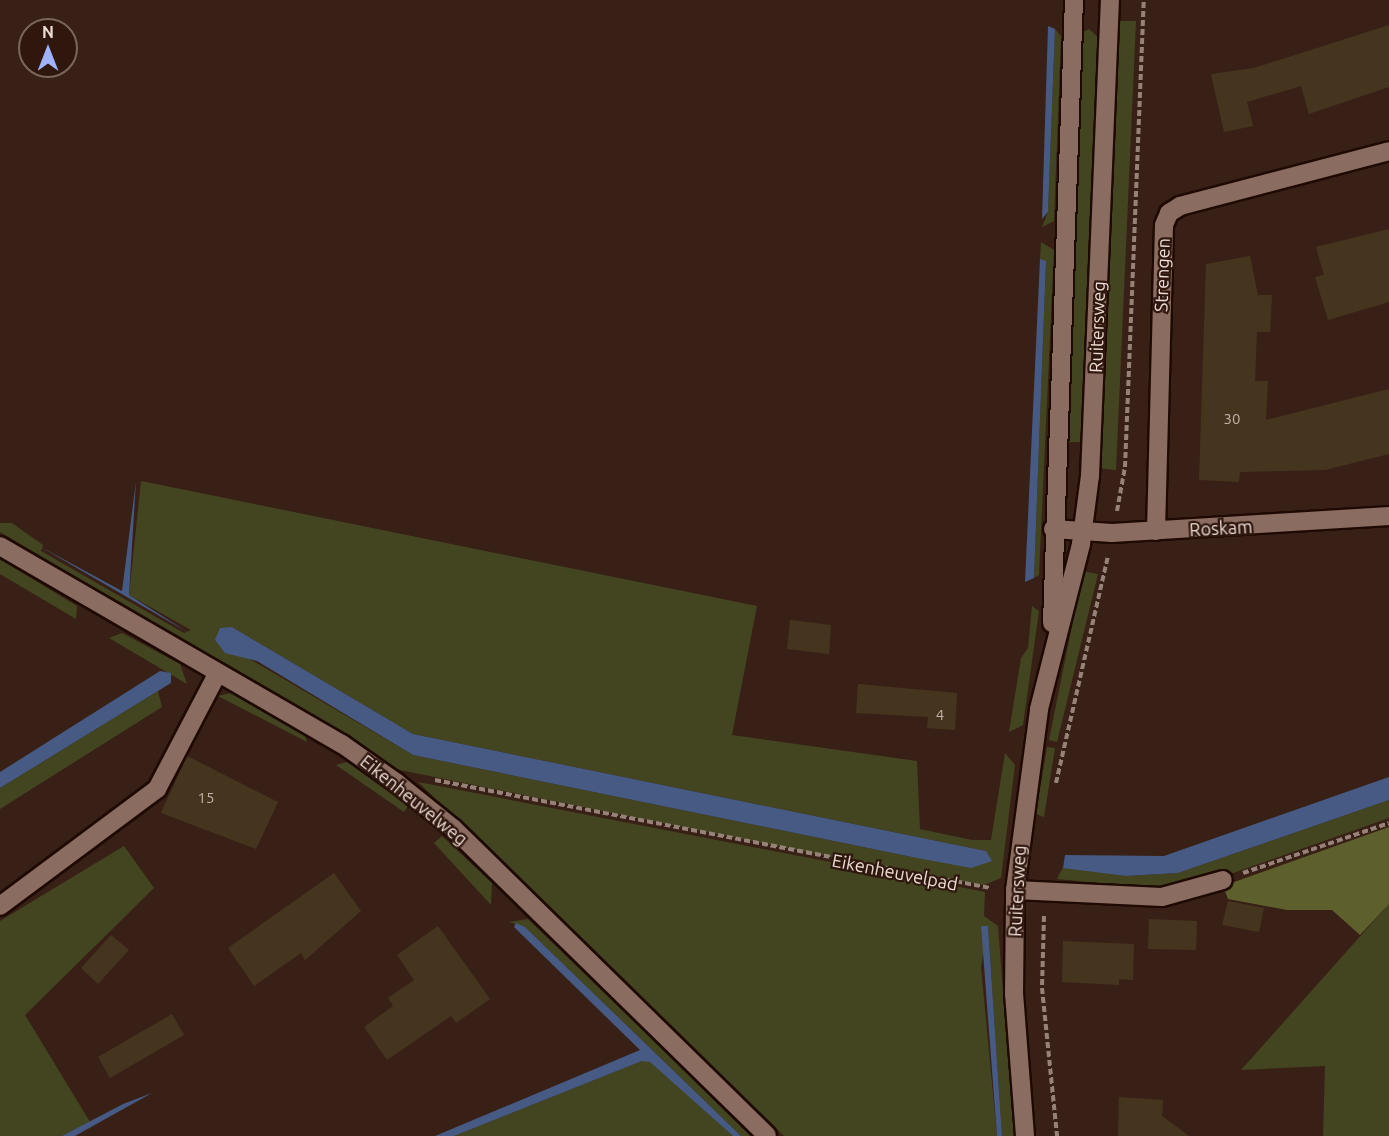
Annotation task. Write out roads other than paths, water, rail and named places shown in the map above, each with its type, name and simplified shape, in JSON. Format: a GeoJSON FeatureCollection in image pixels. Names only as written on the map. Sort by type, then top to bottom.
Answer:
{"type":"FeatureCollection","features":[{"type":"Feature","properties":{"kind":"street","name":"Ruitersweg"},"geometry":{"type":"LineString","coordinates":[[1051,649],[1053,529],[1074,0]]}},
{"type":"Feature","properties":{"kind":"street","name":"Ruitersweg"},"geometry":{"type":"LineString","coordinates":[[1025,1136],[1014,994],[1015,890],[1051,649],[1082,531],[1094,410],[1110,0]]}},
{"type":"Feature","properties":{"kind":"street","name":"Strengen"},"geometry":{"type":"LineString","coordinates":[[1156,531],[1164,225],[1169,213],[1180,206],[1320,174],[1389,151]]}},
{"type":"Feature","properties":{"kind":"street","name":"Roskam"},"geometry":{"type":"LineString","coordinates":[[1053,529],[1156,531],[1389,516]]}},
{"type":"Feature","properties":{"kind":"street","name":"Eikenheuvelweg"},"geometry":{"type":"LineString","coordinates":[[0,546],[217,674],[342,744],[398,783],[454,829],[767,1136]]}},
{"type":"Feature","properties":{"kind":"street"},"geometry":{"type":"LineString","coordinates":[[0,906],[157,789],[217,674]]}},
{"type":"Feature","properties":{"kind":"street"},"geometry":{"type":"LineString","coordinates":[[1015,890],[1162,897],[1222,880]]}},
{"type":"Feature","properties":{"kind":"water"},"geometry":{"type":"Polygon","coordinates":[[[1048,26],[1055,29],[1048,212],[1042,219],[1048,26]]]}},
{"type":"Feature","properties":{"kind":"water"},"geometry":{"type":"Polygon","coordinates":[[[1040,259],[1046,261],[1034,578],[1025,582],[1040,259]]]}},
{"type":"Feature","properties":{"kind":"water"},"geometry":{"type":"Polygon","coordinates":[[[136,481],[129,595],[189,633],[39,546],[122,591],[136,481]]]}},
{"type":"Feature","properties":{"kind":"water"},"geometry":{"type":"Polygon","coordinates":[[[232,627],[413,734],[986,851],[992,861],[971,868],[413,755],[257,661],[225,653],[215,640],[220,628],[232,627]]]}},
{"type":"Feature","properties":{"kind":"water"},"geometry":{"type":"Polygon","coordinates":[[[160,671],[171,673],[171,683],[0,788],[0,772],[160,671]]]}},
{"type":"Feature","properties":{"kind":"water"},"geometry":{"type":"Polygon","coordinates":[[[1389,777],[1389,800],[1178,873],[1126,876],[1063,868],[1065,855],[1164,856],[1389,777]]]}},
{"type":"Feature","properties":{"kind":"water"},"geometry":{"type":"Polygon","coordinates":[[[516,923],[525,927],[741,1136],[733,1136],[650,1062],[642,1061],[454,1136],[435,1136],[640,1050],[514,927],[516,923]]]}},
{"type":"Feature","properties":{"kind":"water"},"geometry":{"type":"Polygon","coordinates":[[[981,926],[988,926],[1002,1136],[997,1136],[981,926]]]}},
{"type":"Feature","properties":{"kind":"water"},"geometry":{"type":"Polygon","coordinates":[[[152,1093],[75,1136],[62,1136],[123,1104],[152,1093]]]}}]}
